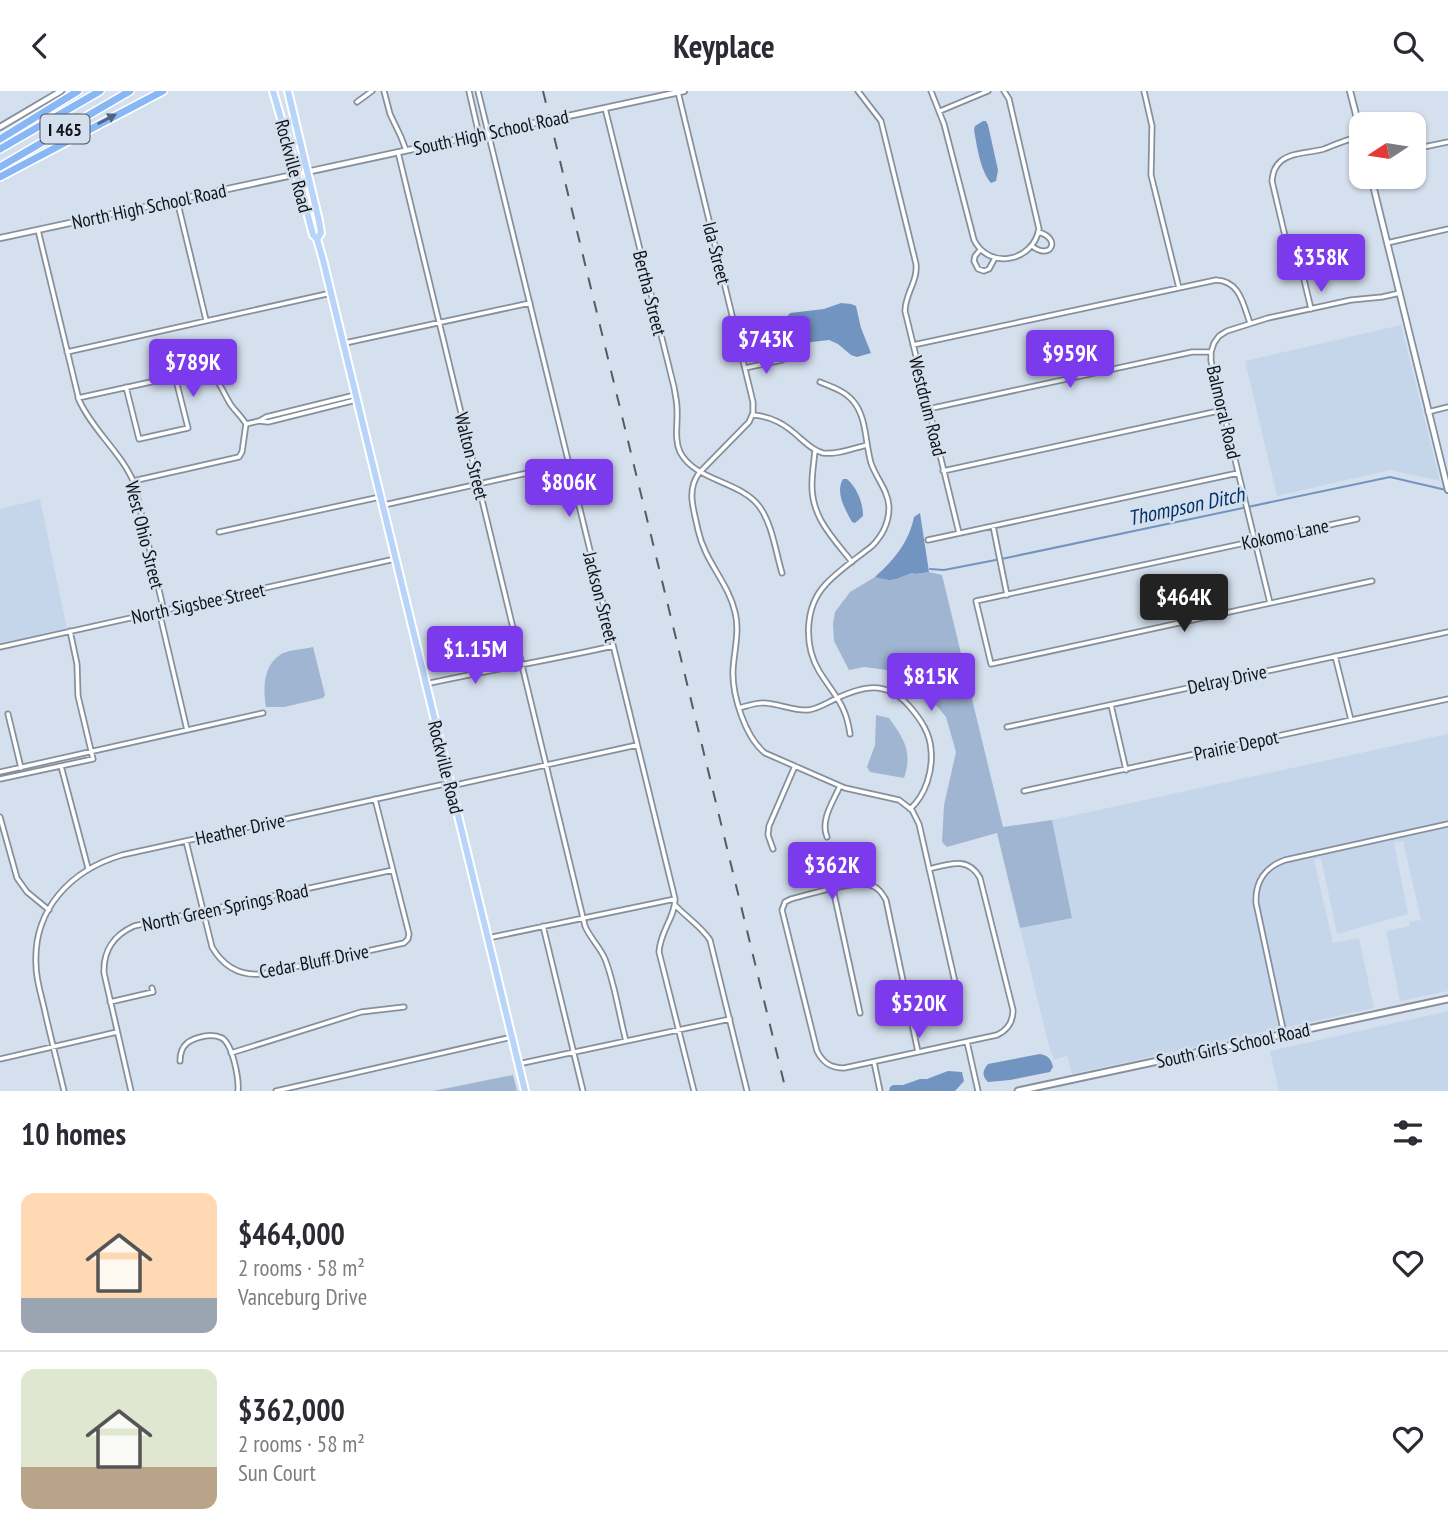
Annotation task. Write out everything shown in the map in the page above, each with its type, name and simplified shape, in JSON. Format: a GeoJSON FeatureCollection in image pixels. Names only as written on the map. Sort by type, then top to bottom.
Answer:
{"type":"FeatureCollection","features":[{"type":"Feature","properties":{"kind":"highway"},"geometry":{"type":"LineString","coordinates":[[0,139],[78,91]]}},
{"type":"Feature","properties":{"kind":"highway","name":"I 465"},"geometry":{"type":"LineString","coordinates":[[0,149],[100,91]]}},
{"type":"Feature","properties":{"kind":"highway","name":"I 465"},"geometry":{"type":"LineString","coordinates":[[0,167],[130,91]]}},
{"type":"Feature","properties":{"kind":"highway"},"geometry":{"type":"LineString","coordinates":[[0,177],[163,91]]}},
{"type":"Feature","properties":{"kind":"main road","name":"Rockville Road"},"geometry":{"type":"LineString","coordinates":[[273,91],[331,293],[525,1091]]}},
{"type":"Feature","properties":{"kind":"main road","name":"Rockville Road"},"geometry":{"type":"LineString","coordinates":[[288,91],[321,233],[317,239]]}},
{"type":"Feature","properties":{"kind":"main road","name":"South Girls School Road"},"geometry":{"type":"LineString","coordinates":[[1018,1091],[1448,999]]}},
{"type":"Feature","properties":{"kind":"street"},"geometry":{"type":"LineString","coordinates":[[0,127],[61,91]]}},
{"type":"Feature","properties":{"kind":"street"},"geometry":{"type":"LineString","coordinates":[[357,102],[372,91]]}},
{"type":"Feature","properties":{"kind":"street"},"geometry":{"type":"LineString","coordinates":[[384,91],[390,114],[406,150]]}},
{"type":"Feature","properties":{"kind":"street"},"geometry":{"type":"LineString","coordinates":[[469,91],[480,135]]}},
{"type":"Feature","properties":{"kind":"street","name":"Jackson Street"},"geometry":{"type":"LineString","coordinates":[[478,91],[675,905]]}},
{"type":"Feature","properties":{"kind":"street","name":"Westdrum Road"},"geometry":{"type":"LineString","coordinates":[[858,91],[881,121],[916,264],[916,277],[905,307],[959,533]]}},
{"type":"Feature","properties":{"kind":"street"},"geometry":{"type":"LineString","coordinates":[[931,91],[944,124],[972,236],[980,250],[995,258],[1023,253],[1031,246],[1038,232],[1012,111],[1004,91]]}},
{"type":"Feature","properties":{"kind":"street"},"geometry":{"type":"LineString","coordinates":[[940,111],[988,91]]}},
{"type":"Feature","properties":{"kind":"street"},"geometry":{"type":"LineString","coordinates":[[1144,91],[1152,126],[1151,175],[1179,288]]}},
{"type":"Feature","properties":{"kind":"street"},"geometry":{"type":"LineString","coordinates":[[1350,91],[1355,112]]}},
{"type":"Feature","properties":{"kind":"street","name":"South High School Road"},"geometry":{"type":"LineString","coordinates":[[297,174],[605,108],[653,94],[681,92]]}},
{"type":"Feature","properties":{"kind":"street","name":"Ida Street"},"geometry":{"type":"LineString","coordinates":[[681,92],[753,401],[752,415]]}},
{"type":"Feature","properties":{"kind":"street","name":"Bertha Street"},"geometry":{"type":"LineString","coordinates":[[605,108],[674,387],[678,447],[686,460],[701,471]]}},
{"type":"Feature","properties":{"kind":"street"},"geometry":{"type":"LineString","coordinates":[[1311,309],[1302,271],[1285,236],[1272,181],[1274,170],[1282,160],[1290,156],[1349,141]]}},
{"type":"Feature","properties":{"kind":"street"},"geometry":{"type":"LineString","coordinates":[[1426,147],[1448,142]]}},
{"type":"Feature","properties":{"kind":"street","name":"Walton Street"},"geometry":{"type":"LineString","coordinates":[[398,152],[583,918],[588,933],[607,963],[626,1041]]}},
{"type":"Feature","properties":{"kind":"street","name":"North High School Road"},"geometry":{"type":"LineString","coordinates":[[0,238],[297,174]]}},
{"type":"Feature","properties":{"kind":"street"},"geometry":{"type":"LineString","coordinates":[[1374,189],[1447,488]]}},
{"type":"Feature","properties":{"kind":"street"},"geometry":{"type":"LineString","coordinates":[[177,200],[206,321]]}},
{"type":"Feature","properties":{"kind":"street"},"geometry":{"type":"LineString","coordinates":[[1387,243],[1448,229]]}},
{"type":"Feature","properties":{"kind":"street","name":"West Ohio Street"},"geometry":{"type":"LineString","coordinates":[[38,230],[78,398],[87,416],[133,481],[163,607],[160,615],[187,730]]}},
{"type":"Feature","properties":{"kind":"street"},"geometry":{"type":"LineString","coordinates":[[1031,246],[1044,252],[1052,246],[1050,236],[1038,232]]}},
{"type":"Feature","properties":{"kind":"street"},"geometry":{"type":"LineString","coordinates":[[980,250],[974,261],[978,269],[989,269],[995,258]]}},
{"type":"Feature","properties":{"kind":"street"},"geometry":{"type":"LineString","coordinates":[[913,345],[1218,280],[1231,284],[1240,295],[1250,323]]}},
{"type":"Feature","properties":{"kind":"street"},"geometry":{"type":"LineString","coordinates":[[66,352],[331,293]]}},
{"type":"Feature","properties":{"kind":"street","name":"Balmoral Road"},"geometry":{"type":"LineString","coordinates":[[1270,603],[1211,361],[1214,343],[1222,334],[1250,323],[1350,300],[1399,293]]}},
{"type":"Feature","properties":{"kind":"street"},"geometry":{"type":"LineString","coordinates":[[343,344],[530,303]]}},
{"type":"Feature","properties":{"kind":"street"},"geometry":{"type":"LineString","coordinates":[[928,408],[1192,352],[1211,352]]}},
{"type":"Feature","properties":{"kind":"street"},"geometry":{"type":"LineString","coordinates":[[745,368],[782,360]]}},
{"type":"Feature","properties":{"kind":"street"},"geometry":{"type":"LineString","coordinates":[[78,398],[201,371],[212,375],[218,381],[230,404],[246,424],[239,457],[133,481]]}},
{"type":"Feature","properties":{"kind":"street"},"geometry":{"type":"LineString","coordinates":[[125,387],[139,439],[188,428],[175,376]]}},
{"type":"Feature","properties":{"kind":"street"},"geometry":{"type":"LineString","coordinates":[[820,383],[842,391],[854,402],[860,415],[872,464],[887,497],[888,518],[884,531],[877,541],[823,587],[814,602],[809,620],[808,640],[814,661],[846,714],[850,734]]}},
{"type":"Feature","properties":{"kind":"street"},"geometry":{"type":"LineString","coordinates":[[246,424],[268,422],[355,397]]}},
{"type":"Feature","properties":{"kind":"street"},"geometry":{"type":"LineString","coordinates":[[1428,412],[1448,407]]}},
{"type":"Feature","properties":{"kind":"street"},"geometry":{"type":"LineString","coordinates":[[943,471],[1223,410]]}},
{"type":"Feature","properties":{"kind":"street"},"geometry":{"type":"LineString","coordinates":[[867,445],[831,453],[815,450],[783,423],[752,415],[745,427],[701,471],[694,480],[691,491],[704,550],[735,608],[737,626],[733,673],[743,719],[761,750],[767,754],[840,786],[892,797],[911,809],[919,824],[957,991]]}},
{"type":"Feature","properties":{"kind":"street"},"geometry":{"type":"LineString","coordinates":[[815,450],[812,485],[815,507],[823,526],[852,562]]}},
{"type":"Feature","properties":{"kind":"street"},"geometry":{"type":"LineString","coordinates":[[382,505],[569,464]]}},
{"type":"Feature","properties":{"kind":"street"},"geometry":{"type":"LineString","coordinates":[[701,471],[743,492],[759,506],[767,521],[782,573]]}},
{"type":"Feature","properties":{"kind":"street"},"geometry":{"type":"LineString","coordinates":[[928,540],[1238,473]]}},
{"type":"Feature","properties":{"kind":"street"},"geometry":{"type":"LineString","coordinates":[[219,532],[380,497]]}},
{"type":"Feature","properties":{"kind":"street","name":"Kokomo Lane"},"geometry":{"type":"LineString","coordinates":[[1007,595],[1357,519]]}},
{"type":"Feature","properties":{"kind":"street"},"geometry":{"type":"LineString","coordinates":[[993,526],[1007,595],[976,601],[991,664],[1372,581]]}},
{"type":"Feature","properties":{"kind":"street","name":"North Sigsbee Street"},"geometry":{"type":"LineString","coordinates":[[0,647],[395,559]]}},
{"type":"Feature","properties":{"kind":"street"},"geometry":{"type":"LineString","coordinates":[[0,779],[93,759],[78,697],[77,664],[70,631]]}},
{"type":"Feature","properties":{"kind":"street","name":"Delray Drive"},"geometry":{"type":"LineString","coordinates":[[1007,727],[1448,632]]}},
{"type":"Feature","properties":{"kind":"street"},"geometry":{"type":"LineString","coordinates":[[425,684],[613,646]]}},
{"type":"Feature","properties":{"kind":"street"},"geometry":{"type":"LineString","coordinates":[[1335,656],[1351,720]]}},
{"type":"Feature","properties":{"kind":"street"},"geometry":{"type":"LineString","coordinates":[[739,708],[765,702],[807,710],[859,688],[882,688],[901,698],[920,719],[929,737],[932,761],[922,796],[911,809]]}},
{"type":"Feature","properties":{"kind":"street","name":"Prairie Depot"},"geometry":{"type":"LineString","coordinates":[[1024,791],[1448,699]]}},
{"type":"Feature","properties":{"kind":"street"},"geometry":{"type":"LineString","coordinates":[[1111,705],[1126,769]]}},
{"type":"Feature","properties":{"kind":"street"},"geometry":{"type":"LineString","coordinates":[[0,772],[263,713]]}},
{"type":"Feature","properties":{"kind":"street"},"geometry":{"type":"LineString","coordinates":[[8,714],[21,768]]}},
{"type":"Feature","properties":{"kind":"street","name":"Heather Drive"},"geometry":{"type":"LineString","coordinates":[[64,1091],[38,982],[36,962],[39,936],[49,910],[66,886],[88,869],[104,860],[122,855],[637,745]]}},
{"type":"Feature","properties":{"kind":"street"},"geometry":{"type":"LineString","coordinates":[[61,766],[88,869]]}},
{"type":"Feature","properties":{"kind":"street"},"geometry":{"type":"LineString","coordinates":[[773,849],[768,835],[769,826],[794,766]]}},
{"type":"Feature","properties":{"kind":"street"},"geometry":{"type":"LineString","coordinates":[[827,837],[824,823],[840,786]]}},
{"type":"Feature","properties":{"kind":"street"},"geometry":{"type":"LineString","coordinates":[[375,799],[393,870]]}},
{"type":"Feature","properties":{"kind":"street"},"geometry":{"type":"LineString","coordinates":[[0,817],[17,878],[30,895],[49,910]]}},
{"type":"Feature","properties":{"kind":"street"},"geometry":{"type":"LineString","coordinates":[[1284,1034],[1256,903],[1257,888],[1263,875],[1269,868],[1285,860],[1448,824]]}},
{"type":"Feature","properties":{"kind":"street","name":"Cedar Bluff Drive"},"geometry":{"type":"LineString","coordinates":[[186,841],[211,943],[220,958],[235,970],[248,974],[266,973],[404,943],[409,934],[393,870]]}},
{"type":"Feature","properties":{"kind":"street"},"geometry":{"type":"LineString","coordinates":[[918,1052],[886,900],[877,888],[861,884],[791,898],[782,910],[817,1051],[827,1064],[842,1068],[967,1042],[1002,1033],[1013,1017],[981,880],[970,866],[958,863],[929,869]]}},
{"type":"Feature","properties":{"kind":"street","name":"North Green Springs Road"},"geometry":{"type":"LineString","coordinates":[[131,1091],[104,967],[109,948],[117,937],[134,926],[393,870]]}},
{"type":"Feature","properties":{"kind":"street"},"geometry":{"type":"LineString","coordinates":[[833,889],[860,1013]]}},
{"type":"Feature","properties":{"kind":"street"},"geometry":{"type":"LineString","coordinates":[[488,938],[675,899]]}},
{"type":"Feature","properties":{"kind":"street"},"geometry":{"type":"LineString","coordinates":[[694,1091],[659,948],[662,933],[675,905],[703,930],[710,940],[747,1091]]}},
{"type":"Feature","properties":{"kind":"street"},"geometry":{"type":"LineString","coordinates":[[543,926],[583,1091]]}},
{"type":"Feature","properties":{"kind":"street"},"geometry":{"type":"LineString","coordinates":[[110,1002],[153,992],[152,988]]}},
{"type":"Feature","properties":{"kind":"street"},"geometry":{"type":"LineString","coordinates":[[231,1053],[361,1012],[404,1007]]}},
{"type":"Feature","properties":{"kind":"street"},"geometry":{"type":"LineString","coordinates":[[518,1064],[730,1019]]}},
{"type":"Feature","properties":{"kind":"street"},"geometry":{"type":"LineString","coordinates":[[0,1059],[117,1032]]}},
{"type":"Feature","properties":{"kind":"street"},"geometry":{"type":"LineString","coordinates":[[180,1061],[185,1044],[194,1038],[209,1035],[224,1039],[230,1047],[238,1091]]}},
{"type":"Feature","properties":{"kind":"street"},"geometry":{"type":"LineString","coordinates":[[276,1091],[512,1037]]}},
{"type":"Feature","properties":{"kind":"street"},"geometry":{"type":"LineString","coordinates":[[967,1042],[978,1091]]}},
{"type":"Feature","properties":{"kind":"street"},"geometry":{"type":"LineString","coordinates":[[874,1062],[880,1091]]}},
{"type":"Feature","properties":{"kind":"shaded area"},"geometry":{"type":"Polygon","coordinates":[[[983,121],[988,125],[998,170],[996,181],[991,183],[982,165],[974,130],[975,126],[983,121]]]}},
{"type":"Feature","properties":{"kind":"shaded area"},"geometry":{"type":"Polygon","coordinates":[[[841,303],[856,306],[871,353],[857,357],[829,340],[795,344],[789,337],[785,321],[790,313],[824,309],[841,303]]]}},
{"type":"Feature","properties":{"kind":"shaded area"},"geometry":{"type":"Polygon","coordinates":[[[1401,325],[1440,481],[1390,470],[1277,496],[1245,361],[1401,325]]]}},
{"type":"Feature","properties":{"kind":"shaded area"},"geometry":{"type":"Polygon","coordinates":[[[843,479],[851,483],[861,501],[863,516],[855,523],[842,501],[840,490],[843,479]]]}},
{"type":"Feature","properties":{"kind":"shaded area"},"geometry":{"type":"Polygon","coordinates":[[[40,499],[68,634],[0,649],[0,509],[40,499]]]}},
{"type":"Feature","properties":{"kind":"shaded area"},"geometry":{"type":"Polygon","coordinates":[[[920,513],[929,572],[912,573],[891,580],[875,577],[900,550],[914,517],[920,513]]]}},
{"type":"Feature","properties":{"kind":"shaded area"},"geometry":{"type":"Polygon","coordinates":[[[929,572],[942,575],[1003,827],[1052,820],[1072,918],[1020,928],[997,833],[947,847],[942,842],[944,805],[956,752],[946,717],[918,683],[895,671],[864,667],[849,670],[834,641],[835,612],[850,592],[875,577],[892,580],[912,573],[929,572]]]}},
{"type":"Feature","properties":{"kind":"shaded area"},"geometry":{"type":"Polygon","coordinates":[[[313,647],[325,695],[323,698],[284,707],[266,707],[266,678],[270,665],[287,652],[313,647]]]}},
{"type":"Feature","properties":{"kind":"shaded area"},"geometry":{"type":"Polygon","coordinates":[[[876,715],[889,718],[903,739],[908,761],[904,778],[870,772],[867,767],[875,745],[876,715]]]}},
{"type":"Feature","properties":{"kind":"shaded area"},"geometry":{"type":"Polygon","coordinates":[[[1448,734],[1448,991],[1400,1001],[1386,931],[1410,926],[1409,922],[1421,920],[1403,841],[1394,842],[1408,914],[1337,934],[1321,858],[1314,860],[1333,943],[1359,938],[1374,1008],[1072,1074],[1067,1056],[1054,1060],[1020,928],[1072,917],[1052,820],[1448,734]]]}},
{"type":"Feature","properties":{"kind":"shaded area"},"geometry":{"type":"Polygon","coordinates":[[[1448,1011],[1448,1091],[1279,1091],[1270,1051],[1448,1011]]]}},
{"type":"Feature","properties":{"kind":"shaded area"},"geometry":{"type":"Polygon","coordinates":[[[1040,1054],[1051,1061],[1053,1067],[1050,1072],[1010,1080],[988,1082],[985,1078],[984,1071],[988,1064],[1040,1054]]]}},
{"type":"Feature","properties":{"kind":"shaded area"},"geometry":{"type":"Polygon","coordinates":[[[948,1071],[962,1072],[964,1081],[955,1091],[889,1091],[893,1085],[927,1079],[948,1071]]]}},
{"type":"Feature","properties":{"kind":"shaded area"},"geometry":{"type":"Polygon","coordinates":[[[513,1075],[517,1091],[433,1091],[513,1075]]]}},
{"type":"Feature","properties":{"kind":"waterway","name":"Thompson Ditch"},"geometry":{"type":"LineString","coordinates":[[930,569],[944,570],[1006,558],[1390,477],[1446,490]]}},
{"type":"Feature","properties":{"kind":"railway"},"geometry":{"type":"LineString","coordinates":[[543,91],[786,1091]]}}]}
